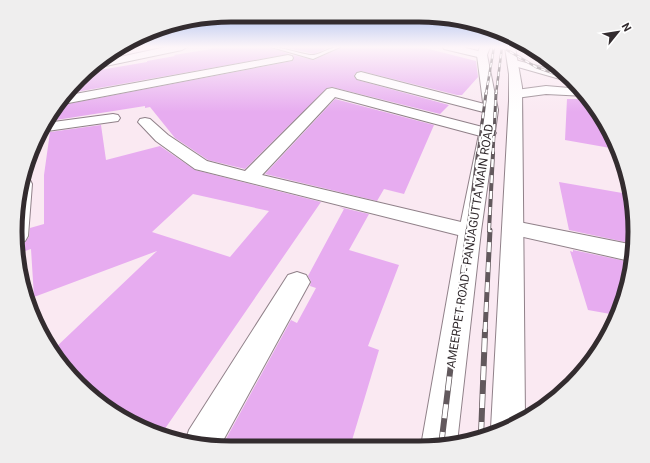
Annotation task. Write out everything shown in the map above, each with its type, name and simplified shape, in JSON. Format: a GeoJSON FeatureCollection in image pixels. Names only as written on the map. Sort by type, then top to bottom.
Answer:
{"type":"FeatureCollection","features":[{"type":"Feature","properties":{"kind":"main road"},"geometry":{"type":"LineString","coordinates":[[69,99],[232,69]]}},
{"type":"Feature","properties":{"kind":"main road","name":"AMEERPET ROAD - PANJAGUTTA MAIN ROAD"},"geometry":{"type":"LineString","coordinates":[[439,440],[470,231],[491,110],[486,69]]}},
{"type":"Feature","properties":{"kind":"main road"},"geometry":{"type":"LineString","coordinates":[[508,420],[514,228],[515,69]]}},
{"type":"Feature","properties":{"kind":"main road"},"geometry":{"type":"LineString","coordinates":[[536,69],[557,74]]}},
{"type":"Feature","properties":{"kind":"main road"},"geometry":{"type":"LineString","coordinates":[[361,76],[491,110]]}},
{"type":"Feature","properties":{"kind":"main road"},"geometry":{"type":"LineString","coordinates":[[516,94],[546,90],[575,92]]}},
{"type":"Feature","properties":{"kind":"main road"},"geometry":{"type":"LineString","coordinates":[[249,178],[332,92],[488,133]]}},
{"type":"Feature","properties":{"kind":"main road"},"geometry":{"type":"LineString","coordinates":[[50,127],[113,118]]}},
{"type":"Feature","properties":{"kind":"main road"},"geometry":{"type":"LineString","coordinates":[[145,122],[162,138],[201,165],[470,231]]}},
{"type":"Feature","properties":{"kind":"main road"},"geometry":{"type":"LineString","coordinates":[[514,228],[627,252]]}},
{"type":"Feature","properties":{"kind":"main road"},"geometry":{"type":"LineString","coordinates":[[204,439],[297,282]]}},
{"type":"Feature","properties":{"kind":"building"},"geometry":{"type":"Polygon","coordinates":[[[108,69],[207,69],[75,92],[97,70],[108,69]]]}},
{"type":"Feature","properties":{"kind":"building"},"geometry":{"type":"Polygon","coordinates":[[[252,69],[477,69],[478,77],[462,95],[457,95],[361,71],[357,72],[354,75],[357,80],[449,105],[440,114],[332,87],[327,88],[245,169],[208,160],[175,138],[150,107],[145,108],[145,106],[54,120],[65,105],[252,69]]]}},
{"type":"Feature","properties":{"kind":"building"},"geometry":{"type":"Polygon","coordinates":[[[335,99],[434,125],[404,194],[384,189],[377,201],[265,174],[335,99]]]}},
{"type":"Feature","properties":{"kind":"building"},"geometry":{"type":"Polygon","coordinates":[[[567,99],[581,99],[593,115],[611,148],[565,140],[567,99]]]}},
{"type":"Feature","properties":{"kind":"building"},"geometry":{"type":"Polygon","coordinates":[[[101,125],[106,160],[160,146],[195,170],[321,202],[164,430],[127,413],[104,398],[83,380],[56,347],[157,251],[34,297],[31,249],[25,251],[24,243],[29,237],[30,228],[44,224],[44,175],[50,132],[101,125]],[[193,194],[152,232],[230,257],[269,211],[193,194]]]}},
{"type":"Feature","properties":{"kind":"building"},"geometry":{"type":"Polygon","coordinates":[[[559,182],[624,193],[628,218],[628,243],[569,230],[559,182]]]}},
{"type":"Feature","properties":{"kind":"building"},"geometry":{"type":"Polygon","coordinates":[[[339,207],[369,214],[349,250],[399,265],[368,346],[379,350],[352,441],[225,441],[291,320],[297,323],[316,288],[310,286],[311,281],[308,276],[344,209],[339,207]]]}},
{"type":"Feature","properties":{"kind":"building"},"geometry":{"type":"Polygon","coordinates":[[[573,250],[626,261],[621,286],[611,314],[588,310],[570,251],[573,252],[573,250]]]}},
{"type":"Feature","properties":{"kind":"railway"},"geometry":{"type":"LineString","coordinates":[[486,94],[490,69]]}},
{"type":"Feature","properties":{"kind":"railway"},"geometry":{"type":"LineString","coordinates":[[496,94],[499,69]]}},
{"type":"Feature","properties":{"kind":"railway"},"geometry":{"type":"LineString","coordinates":[[540,69],[558,75]]}},
{"type":"Feature","properties":{"kind":"railway"},"geometry":{"type":"LineString","coordinates":[[478,154],[486,93]]}},
{"type":"Feature","properties":{"kind":"railway"},"geometry":{"type":"LineString","coordinates":[[493,154],[496,93]]}},
{"type":"Feature","properties":{"kind":"railway"},"geometry":{"type":"LineString","coordinates":[[468,231],[478,153]]}},
{"type":"Feature","properties":{"kind":"railway"},"geometry":{"type":"LineString","coordinates":[[489,231],[493,153]]}},
{"type":"Feature","properties":{"kind":"railway"},"geometry":{"type":"LineString","coordinates":[[455,332],[468,230]]}},
{"type":"Feature","properties":{"kind":"railway"},"geometry":{"type":"LineString","coordinates":[[485,332],[490,230]]}},
{"type":"Feature","properties":{"kind":"railway"},"geometry":{"type":"LineString","coordinates":[[442,440],[455,331]]}},
{"type":"Feature","properties":{"kind":"railway"},"geometry":{"type":"LineString","coordinates":[[481,431],[485,331]]}}]}
